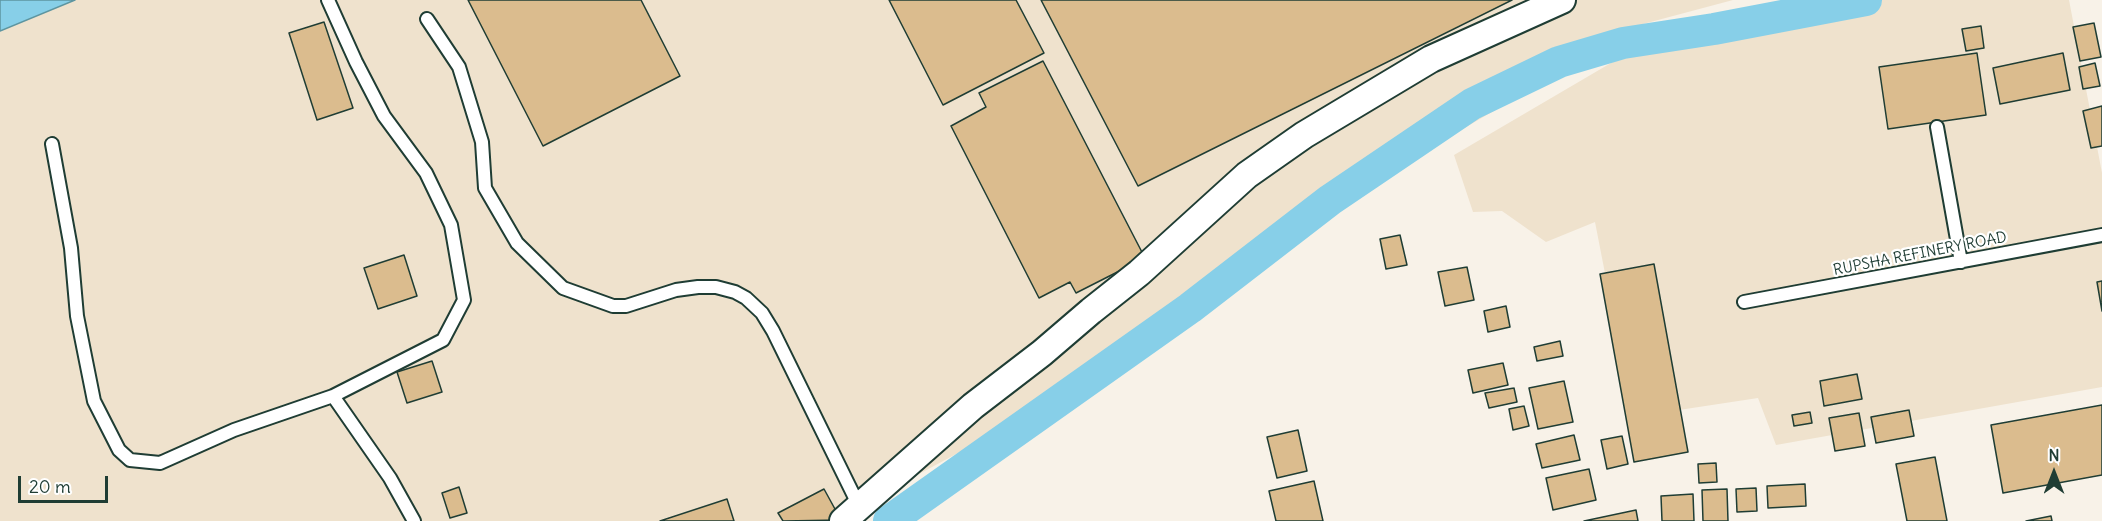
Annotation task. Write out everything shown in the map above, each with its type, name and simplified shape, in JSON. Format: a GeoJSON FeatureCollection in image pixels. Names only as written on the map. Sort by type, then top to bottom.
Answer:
{"type":"FeatureCollection","features":[{"type":"Feature","properties":{"kind":"street"},"geometry":{"type":"LineString","coordinates":[[851,514],[973,406],[1139,273],[1247,175],[1304,135],[1431,59],[1562,0]]}},
{"type":"Feature","properties":{"kind":"lane"},"geometry":{"type":"LineString","coordinates":[[52,144],[70,248],[77,316],[94,401],[118,450],[130,460],[160,463],[234,430],[333,396],[443,340],[464,300],[451,225],[426,173],[384,116],[328,0]]}},
{"type":"Feature","properties":{"kind":"lane"},"geometry":{"type":"LineString","coordinates":[[427,19],[459,67],[482,142],[486,188],[518,243],[563,288],[614,306],[626,306],[676,290],[698,287],[716,287],[735,292],[746,298],[762,313],[773,330],[851,514]]}},
{"type":"Feature","properties":{"kind":"lane"},"geometry":{"type":"LineString","coordinates":[[1937,127],[1961,262]]}},
{"type":"Feature","properties":{"kind":"lane","name":"RUPSHA REFINERY ROAD"},"geometry":{"type":"LineString","coordinates":[[1744,302],[2102,235]]}},
{"type":"Feature","properties":{"kind":"lane"},"geometry":{"type":"LineString","coordinates":[[333,396],[390,478],[414,521]]}},
{"type":"Feature","properties":{"kind":"shaded area"},"geometry":{"type":"Polygon","coordinates":[[[0,0],[1733,0],[1643,24],[1303,222],[1119,366],[832,521],[0,521],[0,0]]]}},
{"type":"Feature","properties":{"kind":"shaded area"},"geometry":{"type":"Polygon","coordinates":[[[1822,0],[2069,0],[2102,173],[2102,387],[1776,445],[1758,398],[1633,417],[1595,222],[1546,242],[1502,211],[1473,212],[1454,155],[1657,36],[1822,0]]]}},
{"type":"Feature","properties":{"kind":"water"},"geometry":{"type":"Polygon","coordinates":[[[0,0],[75,0],[0,31],[0,0]]]}},
{"type":"Feature","properties":{"kind":"building"},"geometry":{"type":"Polygon","coordinates":[[[468,0],[641,0],[680,76],[543,146],[468,0]]]}},
{"type":"Feature","properties":{"kind":"building"},"geometry":{"type":"Polygon","coordinates":[[[889,0],[1016,0],[1044,53],[943,105],[889,0]]]}},
{"type":"Feature","properties":{"kind":"building"},"geometry":{"type":"Polygon","coordinates":[[[1041,0],[1512,0],[1138,186],[1041,0]]]}},
{"type":"Feature","properties":{"kind":"building"},"geometry":{"type":"Polygon","coordinates":[[[324,22],[353,108],[317,120],[289,33],[324,22]]]}},
{"type":"Feature","properties":{"kind":"building"},"geometry":{"type":"Polygon","coordinates":[[[2094,23],[2101,57],[2080,61],[2073,27],[2094,23]]]}},
{"type":"Feature","properties":{"kind":"building"},"geometry":{"type":"Polygon","coordinates":[[[1981,26],[1984,48],[1966,51],[1962,29],[1981,26]]]}},
{"type":"Feature","properties":{"kind":"building"},"geometry":{"type":"Polygon","coordinates":[[[1977,53],[1986,115],[1888,129],[1879,67],[1977,53]]]}},
{"type":"Feature","properties":{"kind":"building"},"geometry":{"type":"Polygon","coordinates":[[[2063,53],[2070,90],[2000,104],[1993,68],[2063,53]]]}},
{"type":"Feature","properties":{"kind":"building"},"geometry":{"type":"Polygon","coordinates":[[[1043,61],[1145,258],[1076,293],[1070,282],[1039,298],[951,126],[986,107],[979,93],[1043,61]]]}},
{"type":"Feature","properties":{"kind":"building"},"geometry":{"type":"Polygon","coordinates":[[[2095,63],[2100,86],[2083,89],[2079,67],[2095,63]]]}},
{"type":"Feature","properties":{"kind":"building"},"geometry":{"type":"Polygon","coordinates":[[[2102,106],[2102,146],[2091,148],[2083,111],[2102,106]]]}},
{"type":"Feature","properties":{"kind":"building"},"geometry":{"type":"Polygon","coordinates":[[[1400,235],[1407,265],[1386,269],[1380,239],[1400,235]]]}},
{"type":"Feature","properties":{"kind":"building"},"geometry":{"type":"Polygon","coordinates":[[[404,255],[417,296],[378,309],[364,268],[404,255]]]}},
{"type":"Feature","properties":{"kind":"building"},"geometry":{"type":"Polygon","coordinates":[[[1654,264],[1688,452],[1634,462],[1600,274],[1654,264]]]}},
{"type":"Feature","properties":{"kind":"building"},"geometry":{"type":"Polygon","coordinates":[[[1467,267],[1474,300],[1445,306],[1438,272],[1467,267]]]}},
{"type":"Feature","properties":{"kind":"building"},"geometry":{"type":"Polygon","coordinates":[[[2102,281],[2102,311],[2097,282],[2102,281]]]}},
{"type":"Feature","properties":{"kind":"building"},"geometry":{"type":"Polygon","coordinates":[[[1506,306],[1510,327],[1488,332],[1484,311],[1506,306]]]}},
{"type":"Feature","properties":{"kind":"building"},"geometry":{"type":"Polygon","coordinates":[[[1560,341],[1563,356],[1537,361],[1534,347],[1560,341]]]}},
{"type":"Feature","properties":{"kind":"building"},"geometry":{"type":"Polygon","coordinates":[[[432,361],[442,392],[407,403],[397,372],[432,361]]]}},
{"type":"Feature","properties":{"kind":"building"},"geometry":{"type":"Polygon","coordinates":[[[1503,363],[1508,385],[1473,393],[1468,370],[1503,363]]]}},
{"type":"Feature","properties":{"kind":"building"},"geometry":{"type":"Polygon","coordinates":[[[1857,374],[1862,399],[1824,406],[1820,381],[1857,374]]]}},
{"type":"Feature","properties":{"kind":"building"},"geometry":{"type":"Polygon","coordinates":[[[1564,381],[1573,422],[1538,429],[1529,388],[1564,381]]]}},
{"type":"Feature","properties":{"kind":"building"},"geometry":{"type":"Polygon","coordinates":[[[1514,388],[1517,402],[1489,408],[1485,393],[1514,388]]]}},
{"type":"Feature","properties":{"kind":"building"},"geometry":{"type":"Polygon","coordinates":[[[2102,405],[2102,475],[2003,493],[1991,425],[2102,405]]]}},
{"type":"Feature","properties":{"kind":"building"},"geometry":{"type":"Polygon","coordinates":[[[1524,406],[1529,426],[1513,430],[1509,409],[1524,406]]]}},
{"type":"Feature","properties":{"kind":"building"},"geometry":{"type":"Polygon","coordinates":[[[1909,410],[1914,436],[1876,443],[1871,417],[1909,410]]]}},
{"type":"Feature","properties":{"kind":"building"},"geometry":{"type":"Polygon","coordinates":[[[1810,412],[1812,423],[1794,426],[1792,415],[1810,412]]]}},
{"type":"Feature","properties":{"kind":"building"},"geometry":{"type":"Polygon","coordinates":[[[1859,413],[1865,446],[1835,451],[1829,418],[1859,413]]]}},
{"type":"Feature","properties":{"kind":"building"},"geometry":{"type":"Polygon","coordinates":[[[1298,430],[1307,471],[1277,478],[1267,437],[1298,430]]]}},
{"type":"Feature","properties":{"kind":"building"},"geometry":{"type":"Polygon","coordinates":[[[1574,435],[1580,460],[1542,468],[1536,444],[1574,435]]]}},
{"type":"Feature","properties":{"kind":"building"},"geometry":{"type":"Polygon","coordinates":[[[1622,436],[1628,464],[1607,469],[1601,440],[1622,436]]]}},
{"type":"Feature","properties":{"kind":"building"},"geometry":{"type":"Polygon","coordinates":[[[1935,457],[1947,521],[1907,521],[1896,464],[1935,457]]]}},
{"type":"Feature","properties":{"kind":"building"},"geometry":{"type":"Polygon","coordinates":[[[1716,463],[1717,482],[1699,483],[1698,464],[1716,463]]]}},
{"type":"Feature","properties":{"kind":"building"},"geometry":{"type":"Polygon","coordinates":[[[1589,469],[1596,500],[1553,510],[1546,478],[1589,469]]]}},
{"type":"Feature","properties":{"kind":"building"},"geometry":{"type":"Polygon","coordinates":[[[1314,481],[1323,521],[1276,521],[1269,491],[1314,481]]]}},
{"type":"Feature","properties":{"kind":"building"},"geometry":{"type":"Polygon","coordinates":[[[1805,484],[1806,506],[1768,508],[1767,486],[1805,484]]]}},
{"type":"Feature","properties":{"kind":"building"},"geometry":{"type":"Polygon","coordinates":[[[459,487],[467,513],[450,518],[442,493],[459,487]]]}},
{"type":"Feature","properties":{"kind":"building"},"geometry":{"type":"Polygon","coordinates":[[[1756,488],[1757,511],[1737,512],[1736,489],[1756,488]]]}},
{"type":"Feature","properties":{"kind":"building"},"geometry":{"type":"Polygon","coordinates":[[[824,489],[841,520],[783,521],[778,513],[824,489]]]}},
{"type":"Feature","properties":{"kind":"building"},"geometry":{"type":"Polygon","coordinates":[[[1727,489],[1728,521],[1703,521],[1702,490],[1727,489]]]}},
{"type":"Feature","properties":{"kind":"building"},"geometry":{"type":"Polygon","coordinates":[[[1693,494],[1694,521],[1662,521],[1661,496],[1693,494]]]}},
{"type":"Feature","properties":{"kind":"building"},"geometry":{"type":"Polygon","coordinates":[[[727,499],[734,521],[660,521],[727,499]]]}},
{"type":"Feature","properties":{"kind":"building"},"geometry":{"type":"Polygon","coordinates":[[[1636,510],[1638,521],[1584,521],[1636,510]]]}},
{"type":"Feature","properties":{"kind":"building"},"geometry":{"type":"Polygon","coordinates":[[[2051,516],[2052,521],[2026,521],[2051,516]]]}},
{"type":"Feature","properties":{"kind":"waterway"},"geometry":{"type":"LineString","coordinates":[[889,521],[1190,308],[1330,200],[1472,104],[1559,62],[1623,43],[1714,29],[1866,0]]}}]}
